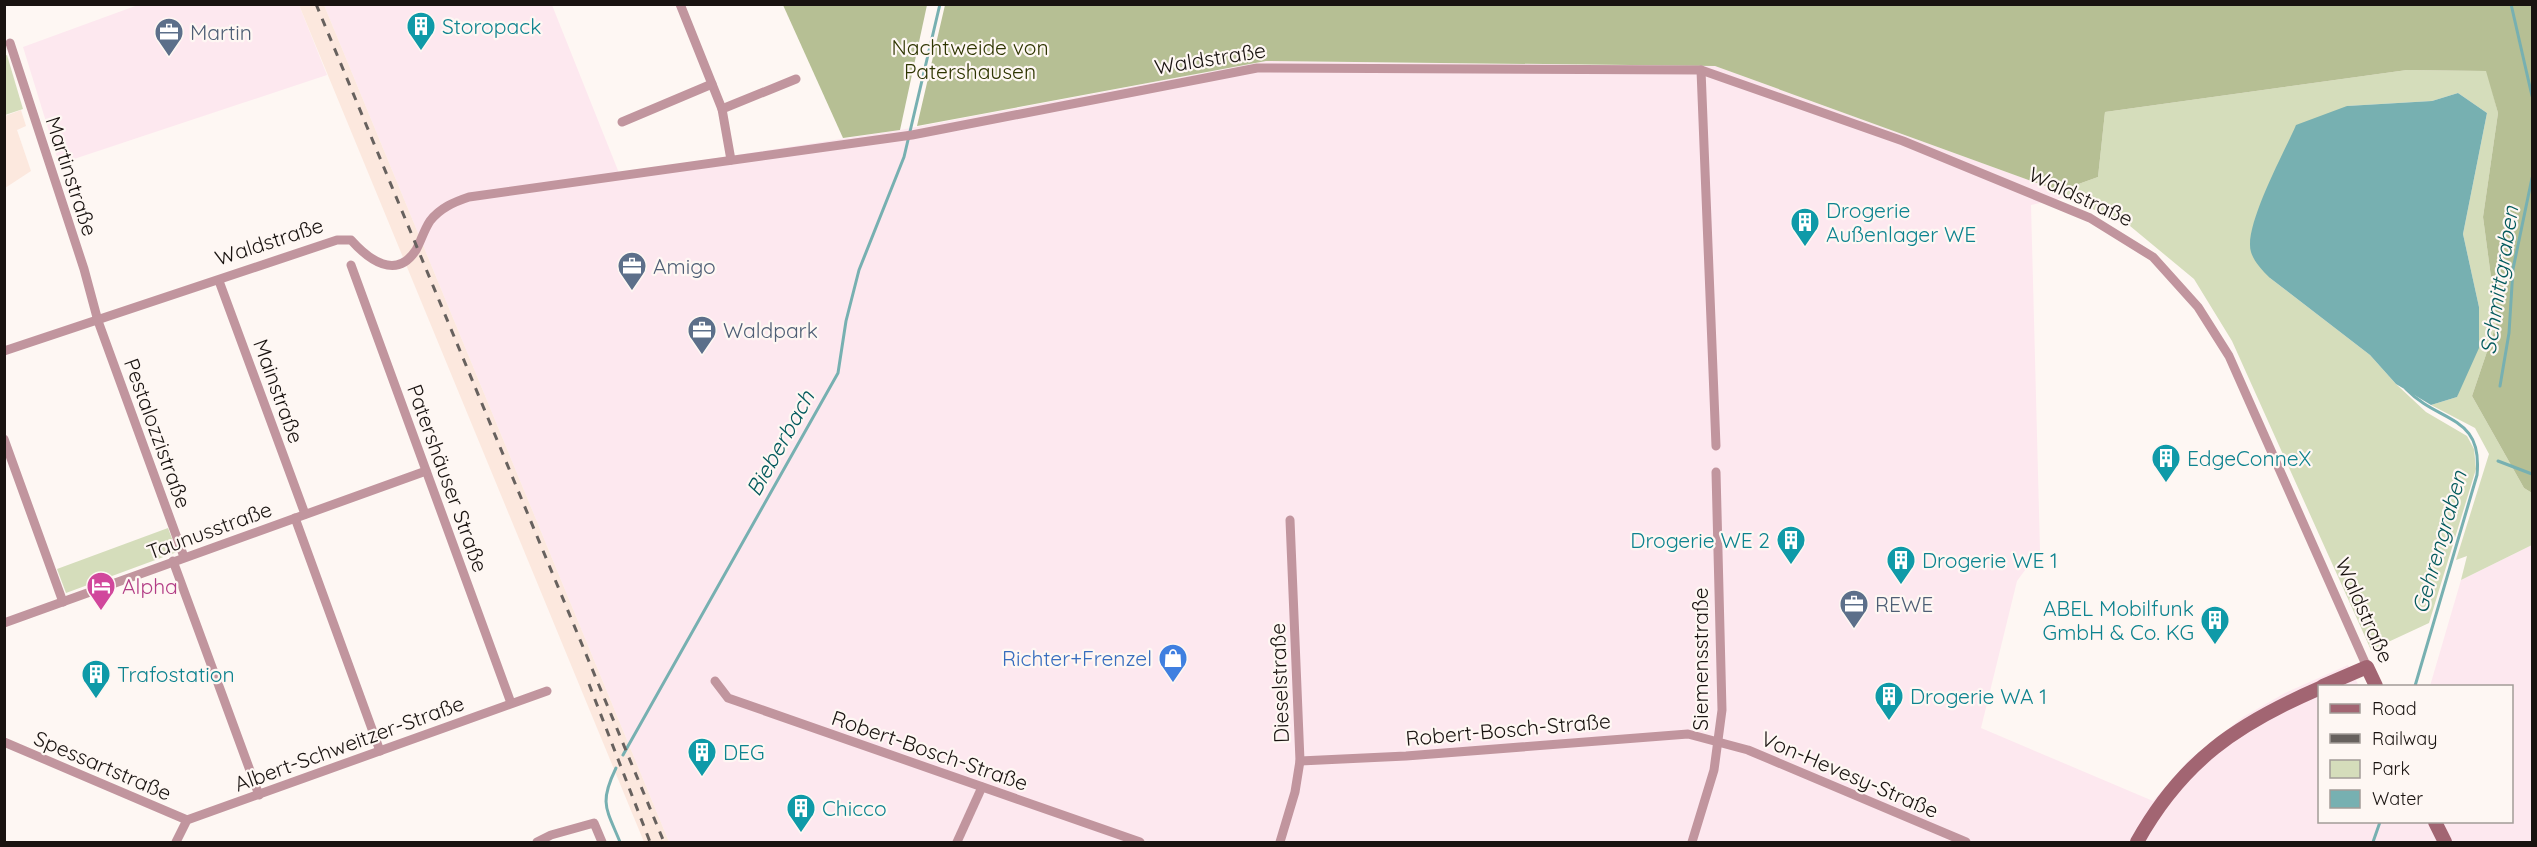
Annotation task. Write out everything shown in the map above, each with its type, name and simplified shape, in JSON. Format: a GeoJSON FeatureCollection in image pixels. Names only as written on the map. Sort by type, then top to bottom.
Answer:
{"type":"FeatureCollection","features":[{"type":"Feature","properties":{"kind":"street"},"geometry":{"type":"LineString","coordinates":[[680,4],[722,109],[731,160]]}},
{"type":"Feature","properties":{"kind":"street","name":"Martinstraße"},"geometry":{"type":"LineString","coordinates":[[10,43],[85,273],[98,321]]}},
{"type":"Feature","properties":{"kind":"street","name":"Waldstraße"},"geometry":{"type":"LineString","coordinates":[[4,351],[345,240],[351,240],[375,263],[393,265],[410,258],[429,223],[438,212],[469,197],[912,135],[1257,68],[1701,70],[1903,141],[2090,218],[2153,257],[2198,307],[2229,356],[2375,685]]}},
{"type":"Feature","properties":{"kind":"street"},"geometry":{"type":"LineString","coordinates":[[1701,70],[1716,446]]}},
{"type":"Feature","properties":{"kind":"street"},"geometry":{"type":"LineString","coordinates":[[722,109],[796,79]]}},
{"type":"Feature","properties":{"kind":"street"},"geometry":{"type":"LineString","coordinates":[[622,122],[712,84]]}},
{"type":"Feature","properties":{"kind":"street","name":"Patershäuser Straße"},"geometry":{"type":"LineString","coordinates":[[351,265],[511,703]]}},
{"type":"Feature","properties":{"kind":"street","name":"Mainstraße"},"geometry":{"type":"LineString","coordinates":[[219,281],[305,514]]}},
{"type":"Feature","properties":{"kind":"street","name":"Pestalozzistraße"},"geometry":{"type":"LineString","coordinates":[[98,321],[184,557]]}},
{"type":"Feature","properties":{"kind":"street"},"geometry":{"type":"LineString","coordinates":[[4,440],[63,602]]}},
{"type":"Feature","properties":{"kind":"street","name":"Taunusstraße"},"geometry":{"type":"LineString","coordinates":[[4,623],[426,471]]}},
{"type":"Feature","properties":{"kind":"street","name":"Siemensstraße"},"geometry":{"type":"LineString","coordinates":[[1692,843],[1714,770],[1722,710],[1716,472]]}},
{"type":"Feature","properties":{"kind":"street"},"geometry":{"type":"LineString","coordinates":[[295,518],[380,751]]}},
{"type":"Feature","properties":{"kind":"street","name":"Dieselstraße"},"geometry":{"type":"LineString","coordinates":[[1280,843],[1295,792],[1300,761],[1290,520]]}},
{"type":"Feature","properties":{"kind":"street"},"geometry":{"type":"LineString","coordinates":[[173,561],[259,795]]}},
{"type":"Feature","properties":{"kind":"street"},"geometry":{"type":"LineString","coordinates":[[2326,685],[2367,667]]}},
{"type":"Feature","properties":{"kind":"street","name":"Robert-Bosch-Straße"},"geometry":{"type":"LineString","coordinates":[[715,681],[728,698],[1140,843]]}},
{"type":"Feature","properties":{"kind":"street"},"geometry":{"type":"LineString","coordinates":[[2137,843],[2147,824],[2183,776],[2217,745],[2248,722],[2318,688]]}},
{"type":"Feature","properties":{"kind":"street","name":"Albert-Schweitzer-Straße"},"geometry":{"type":"LineString","coordinates":[[187,820],[547,691]]}},
{"type":"Feature","properties":{"kind":"street","name":"Robert-Bosch-Straße"},"geometry":{"type":"LineString","coordinates":[[1300,761],[1406,756],[1660,734],[1701,736],[1718,743]]}},
{"type":"Feature","properties":{"kind":"street","name":"Spessartstraße"},"geometry":{"type":"LineString","coordinates":[[4,742],[187,820]]}},
{"type":"Feature","properties":{"kind":"street","name":"Von-Hevesy-Straße"},"geometry":{"type":"LineString","coordinates":[[1718,743],[1748,750],[1966,843]]}},
{"type":"Feature","properties":{"kind":"street"},"geometry":{"type":"LineString","coordinates":[[957,843],[982,787]]}},
{"type":"Feature","properties":{"kind":"street"},"geometry":{"type":"LineString","coordinates":[[176,843],[187,820]]}},
{"type":"Feature","properties":{"kind":"street"},"geometry":{"type":"LineString","coordinates":[[537,843],[551,835],[594,823],[602,843]]}},
{"type":"Feature","properties":{"kind":"street"},"geometry":{"type":"LineString","coordinates":[[2435,823],[2445,843]]}},
{"type":"Feature","properties":{"kind":"shaded area"},"geometry":{"type":"Polygon","coordinates":[[[138,5],[299,5],[327,75],[59,164],[23,47],[138,5]]]}},
{"type":"Feature","properties":{"kind":"shaded area"},"geometry":{"type":"Polygon","coordinates":[[[299,5],[324,5],[669,842],[644,842],[299,5]]]}},
{"type":"Feature","properties":{"kind":"shaded area"},"geometry":{"type":"Polygon","coordinates":[[[324,5],[552,5],[619,173],[900,130],[1266,61],[1715,66],[2059,191],[2063,198],[2031,205],[2040,550],[2017,581],[1981,728],[2153,801],[2189,760],[2243,717],[2285,693],[2348,665],[2358,685],[2318,685],[2318,823],[2513,823],[2513,685],[2430,685],[2461,580],[2532,545],[2532,842],[669,842],[324,5]]]}},
{"type":"Feature","properties":{"kind":"shaded area"},"geometry":{"type":"Polygon","coordinates":[[[21,110],[26,126],[17,130],[31,171],[5,188],[5,116],[21,110]]]}},
{"type":"Feature","properties":{"kind":"green space"},"geometry":{"type":"Polygon","coordinates":[[[783,5],[927,5],[900,130],[843,138],[783,5]]]}},
{"type":"Feature","properties":{"kind":"green space","name":"Nachtweide von Patershausen"},"geometry":{"type":"Polygon","coordinates":[[[945,5],[2532,5],[2532,493],[2524,488],[2472,396],[2497,322],[2483,217],[2498,113],[2486,71],[2407,70],[2105,112],[2098,177],[2059,191],[1715,66],[1266,61],[917,126],[945,5]]]}},
{"type":"Feature","properties":{"kind":"green space"},"geometry":{"type":"Polygon","coordinates":[[[7,55],[23,109],[5,115],[4,56],[7,55]]]}},
{"type":"Feature","properties":{"kind":"green space"},"geometry":{"type":"Polygon","coordinates":[[[2407,70],[2487,71],[2498,113],[2483,217],[2497,322],[2472,396],[2524,488],[2532,493],[2532,545],[2461,580],[2467,556],[2456,560],[2489,454],[2475,428],[2431,405],[2457,397],[2479,307],[2463,234],[2487,113],[2458,93],[2432,101],[2347,106],[2270,278],[2370,355],[2426,412],[2467,436],[2474,449],[2476,469],[2429,623],[2371,650],[2232,341],[2194,279],[2124,221],[2063,198],[2059,191],[2098,177],[2105,112],[2407,70]]]}},
{"type":"Feature","properties":{"kind":"green space"},"geometry":{"type":"Polygon","coordinates":[[[168,528],[177,552],[66,593],[57,569],[168,528]]]}},
{"type":"Feature","properties":{"kind":"water"},"geometry":{"type":"Polygon","coordinates":[[[2458,93],[2487,113],[2463,234],[2479,307],[2479,348],[2457,397],[2431,405],[2396,384],[2370,355],[2270,278],[2254,259],[2250,240],[2259,208],[2296,125],[2347,106],[2432,101],[2458,93]]]}},
{"type":"Feature","properties":{"kind":"waterway","name":"Bieberbach"},"geometry":{"type":"LineString","coordinates":[[623,755],[838,373],[846,321],[859,270],[904,157],[940,4]]}},
{"type":"Feature","properties":{"kind":"waterway","name":"Schmittgraben"},"geometry":{"type":"LineString","coordinates":[[2511,4],[2532,96]]}},
{"type":"Feature","properties":{"kind":"waterway","name":"Schmittgraben"},"geometry":{"type":"LineString","coordinates":[[2500,386],[2509,333],[2513,269],[2532,178]]}},
{"type":"Feature","properties":{"kind":"waterway","name":"Gehrengraben"},"geometry":{"type":"LineString","coordinates":[[2406,389],[2432,409],[2466,430],[2473,441],[2477,455],[2477,475],[2415,685]]}},
{"type":"Feature","properties":{"kind":"waterway"},"geometry":{"type":"LineString","coordinates":[[2498,461],[2532,474]]}},
{"type":"Feature","properties":{"kind":"waterway","name":"Bieberbach"},"geometry":{"type":"LineString","coordinates":[[616,768],[607,790],[606,805],[620,842]]}},
{"type":"Feature","properties":{"kind":"waterway","name":"Gehrengraben"},"geometry":{"type":"LineString","coordinates":[[2373,842],[2380,823]]}},
{"type":"Feature","properties":{"kind":"railway"},"geometry":{"type":"LineString","coordinates":[[316,4],[664,842]]}},
{"type":"Feature","properties":{"kind":"railway"},"geometry":{"type":"LineString","coordinates":[[589,684],[650,842]]}},
{"type":"Feature","properties":{"kind":"place","name":"Storopack"},"geometry":{"type":"Point","coordinates":[421,52]}},
{"type":"Feature","properties":{"kind":"place","name":"Martin"},"geometry":{"type":"Point","coordinates":[169,58]}},
{"type":"Feature","properties":{"kind":"place","name":"Drogerie Außenlager WE"},"geometry":{"type":"Point","coordinates":[1805,248]}},
{"type":"Feature","properties":{"kind":"place","name":"Amigo"},"geometry":{"type":"Point","coordinates":[632,292]}},
{"type":"Feature","properties":{"kind":"place","name":"Waldpark"},"geometry":{"type":"Point","coordinates":[702,356]}},
{"type":"Feature","properties":{"kind":"place","name":"EdgeConneX"},"geometry":{"type":"Point","coordinates":[2166,484]}},
{"type":"Feature","properties":{"kind":"place","name":"Drogerie WE 2"},"geometry":{"type":"Point","coordinates":[1791,566]}},
{"type":"Feature","properties":{"kind":"place","name":"Drogerie WE 1"},"geometry":{"type":"Point","coordinates":[1901,586]}},
{"type":"Feature","properties":{"kind":"place","name":"Alpha"},"geometry":{"type":"Point","coordinates":[101,612]}},
{"type":"Feature","properties":{"kind":"place","name":"REWE"},"geometry":{"type":"Point","coordinates":[1854,630]}},
{"type":"Feature","properties":{"kind":"place","name":"ABEL Mobilfunk GmbH & Co. KG"},"geometry":{"type":"Point","coordinates":[2215,646]}},
{"type":"Feature","properties":{"kind":"place","name":"Richter+Frenzel"},"geometry":{"type":"Point","coordinates":[1173,684]}},
{"type":"Feature","properties":{"kind":"place","name":"Trafostation"},"geometry":{"type":"Point","coordinates":[96,700]}},
{"type":"Feature","properties":{"kind":"place","name":"Drogerie WA 1"},"geometry":{"type":"Point","coordinates":[1889,722]}},
{"type":"Feature","properties":{"kind":"place","name":"DEG"},"geometry":{"type":"Point","coordinates":[702,778]}},
{"type":"Feature","properties":{"kind":"place","name":"Chicco"},"geometry":{"type":"Point","coordinates":[801,834]}}]}
